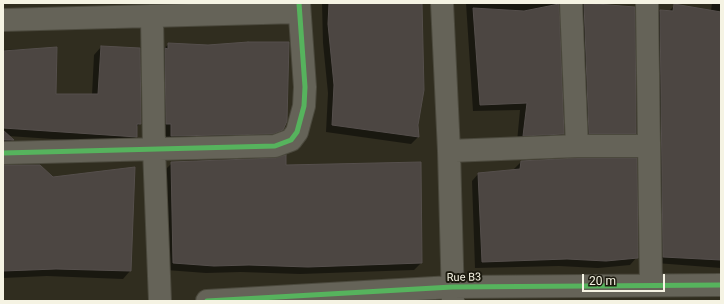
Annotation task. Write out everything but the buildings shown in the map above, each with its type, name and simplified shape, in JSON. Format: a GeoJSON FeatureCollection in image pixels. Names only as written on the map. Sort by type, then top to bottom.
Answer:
{"type":"FeatureCollection","features":[{"type":"Feature","properties":{"kind":"street"},"geometry":{"type":"LineString","coordinates":[[442,3],[449,152],[452,294]]}},
{"type":"Feature","properties":{"kind":"street"},"geometry":{"type":"LineString","coordinates":[[572,3],[577,146]]}},
{"type":"Feature","properties":{"kind":"street"},"geometry":{"type":"LineString","coordinates":[[647,3],[649,146],[660,290]]}},
{"type":"Feature","properties":{"kind":"street"},"geometry":{"type":"LineString","coordinates":[[3,20],[152,16],[299,8],[305,87],[304,106],[297,132],[291,140],[275,146],[3,153]]}},
{"type":"Feature","properties":{"kind":"street"},"geometry":{"type":"LineString","coordinates":[[152,16],[154,149],[160,301]]}},
{"type":"Feature","properties":{"kind":"street"},"geometry":{"type":"LineString","coordinates":[[449,152],[577,146],[649,146]]}},
{"type":"Feature","properties":{"kind":"street","name":"Rue B3"},"geometry":{"type":"LineString","coordinates":[[207,301],[660,290],[721,285]]}},
{"type":"Feature","properties":{"kind":"cycle path"},"geometry":{"type":"LineString","coordinates":[[3,153],[275,146],[291,140],[297,132],[304,106],[305,87],[299,3]]}},
{"type":"Feature","properties":{"kind":"cycle path"},"geometry":{"type":"LineString","coordinates":[[207,301],[452,287],[721,285]]}}]}
